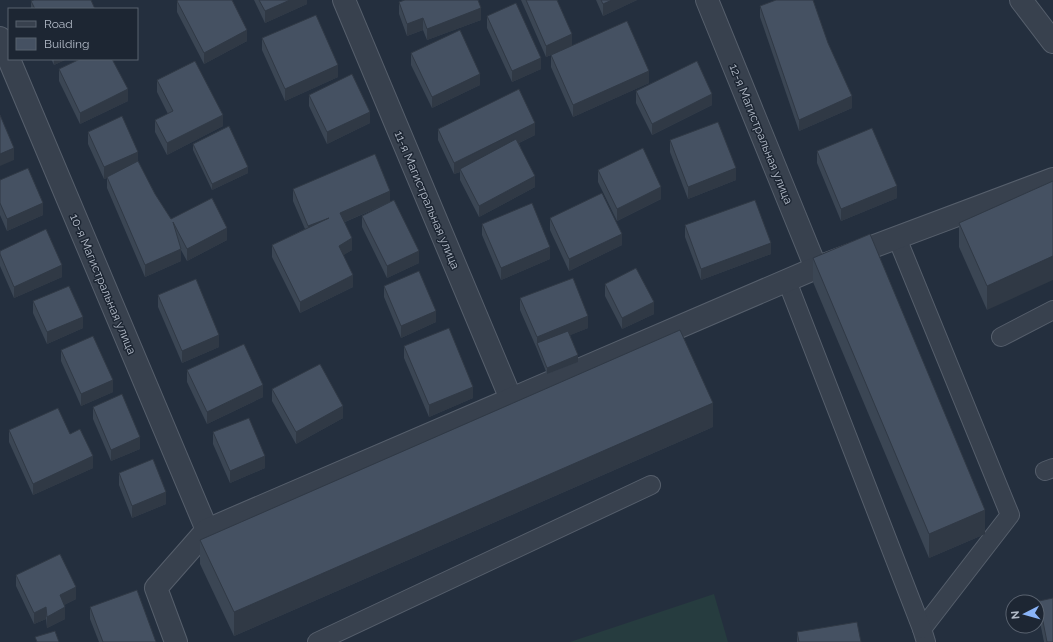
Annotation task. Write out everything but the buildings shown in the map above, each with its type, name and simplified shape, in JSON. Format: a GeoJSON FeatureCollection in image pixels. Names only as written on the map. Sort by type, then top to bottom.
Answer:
{"type":"FeatureCollection","features":[{"type":"Feature","properties":{"kind":"street","name":"11-я Магистральная улица"},"geometry":{"type":"LineString","coordinates":[[344,0],[511,399]]}},
{"type":"Feature","properties":{"kind":"street","name":"12-я Магистральная улица"},"geometry":{"type":"LineString","coordinates":[[707,0],[816,268]]}},
{"type":"Feature","properties":{"kind":"street"},"geometry":{"type":"LineString","coordinates":[[1021,0],[1053,42]]}},
{"type":"Feature","properties":{"kind":"street","name":"10-я Магистральная улица"},"geometry":{"type":"LineString","coordinates":[[0,38],[8,57]]}},
{"type":"Feature","properties":{"kind":"street","name":"10-я Магистральная улица"},"geometry":{"type":"LineString","coordinates":[[9,60],[207,530]]}},
{"type":"Feature","properties":{"kind":"street"},"geometry":{"type":"LineString","coordinates":[[176,642],[156,588],[207,530],[816,268],[1053,179]]}},
{"type":"Feature","properties":{"kind":"lane"},"geometry":{"type":"LineString","coordinates":[[897,238],[1010,515],[924,636]]}},
{"type":"Feature","properties":{"kind":"lane"},"geometry":{"type":"LineString","coordinates":[[787,281],[924,636]]}},
{"type":"Feature","properties":{"kind":"lane"},"geometry":{"type":"LineString","coordinates":[[1001,338],[1053,310]]}},
{"type":"Feature","properties":{"kind":"lane"},"geometry":{"type":"LineString","coordinates":[[317,642],[651,485]]}},
{"type":"Feature","properties":{"kind":"green space"},"geometry":{"type":"Polygon","coordinates":[[[714,594],[728,642],[570,642],[714,594]]]}}]}
